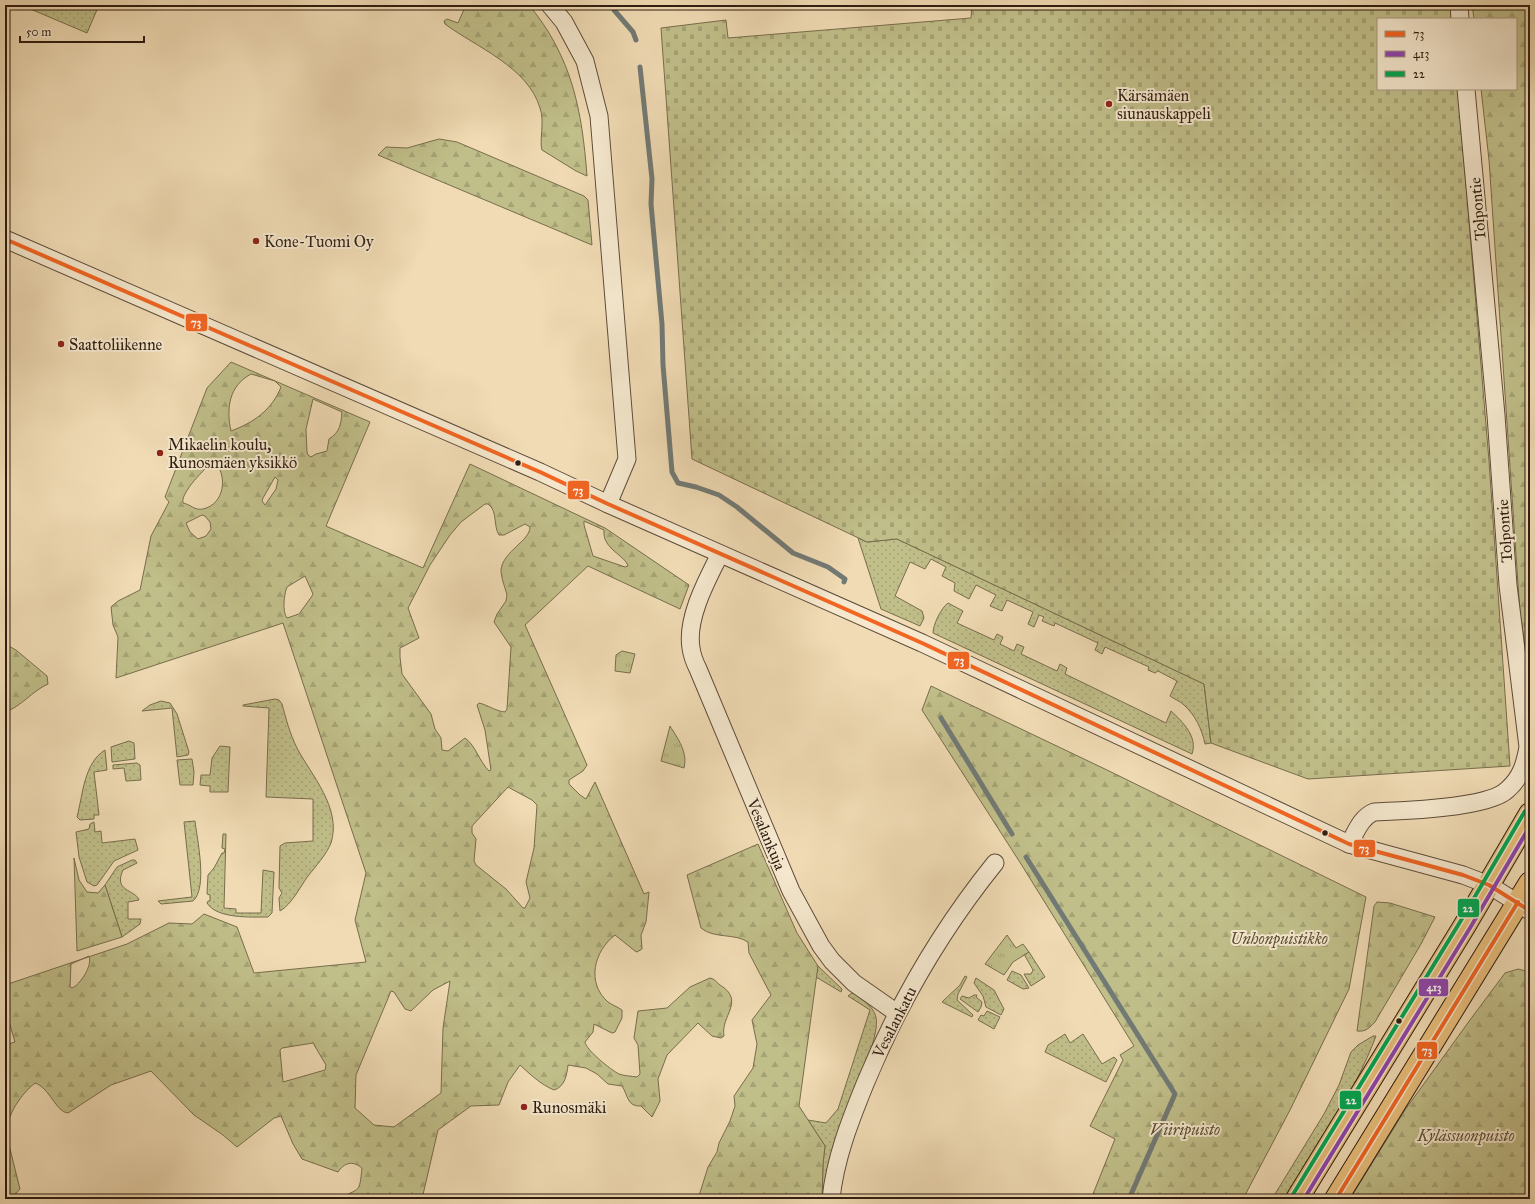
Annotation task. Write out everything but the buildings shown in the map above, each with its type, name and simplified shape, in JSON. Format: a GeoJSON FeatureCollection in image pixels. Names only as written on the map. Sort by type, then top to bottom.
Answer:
{"type":"FeatureCollection","features":[{"type":"Feature","properties":{"kind":"highway"},"geometry":{"type":"LineString","coordinates":[[1297,1199],[1489,885],[1530,814]]}},
{"type":"Feature","properties":{"kind":"highway"},"geometry":{"type":"LineString","coordinates":[[1336,1199],[1524,906],[1530,883]]}},
{"type":"Feature","properties":{"kind":"street"},"geometry":{"type":"LineString","coordinates":[[550,5],[564,22],[586,61],[599,116],[627,459],[608,504]]}},
{"type":"Feature","properties":{"kind":"street"},"geometry":{"type":"LineString","coordinates":[[1459,5],[1460,18]]}},
{"type":"Feature","properties":{"kind":"street","name":"Tolpontie"},"geometry":{"type":"LineString","coordinates":[[1349,844],[1360,823],[1368,814],[1374,812],[1417,810],[1490,799],[1506,791],[1523,771],[1526,761],[1528,747],[1508,585],[1496,415],[1466,90]]}},
{"type":"Feature","properties":{"kind":"street"},"geometry":{"type":"LineString","coordinates":[[5,239],[540,472],[608,504],[922,643],[1349,844],[1369,851],[1454,872],[1489,885],[1524,906]]}},
{"type":"Feature","properties":{"kind":"street","name":"Vesalankuja"},"geometry":{"type":"LineString","coordinates":[[720,554],[700,595],[692,622],[691,648],[698,669],[791,891],[821,946],[832,961],[854,983],[897,1013]]}},
{"type":"Feature","properties":{"kind":"street","name":"Vesalankatu"},"geometry":{"type":"LineString","coordinates":[[831,1199],[832,1186],[848,1124],[884,1038],[934,947],[956,913],[995,863]]}},
{"type":"Feature","properties":{"kind":"green space"},"geometry":{"type":"Polygon","coordinates":[[[21,5],[99,5],[87,33],[21,5]]]}},
{"type":"Feature","properties":{"kind":"green space"},"geometry":{"type":"Polygon","coordinates":[[[466,5],[529,5],[544,25],[556,44],[572,85],[582,129],[587,176],[542,150],[540,108],[534,94],[513,69],[445,24],[444,21],[447,19],[458,23],[466,5]]]}},
{"type":"Feature","properties":{"kind":"green space"},"geometry":{"type":"Polygon","coordinates":[[[972,5],[1034,5],[1035,11],[1051,5],[1451,5],[1452,18],[1377,18],[1377,90],[1458,90],[1489,461],[1510,766],[1308,779],[1211,743],[1204,684],[897,539],[867,542],[692,459],[661,28],[726,20],[728,38],[971,18],[972,5]]]}},
{"type":"Feature","properties":{"kind":"green space"},"geometry":{"type":"Polygon","coordinates":[[[1472,5],[1530,5],[1530,679],[1520,613],[1489,160],[1481,90],[1517,90],[1517,18],[1474,18],[1472,5]]]}},
{"type":"Feature","properties":{"kind":"green space"},"geometry":{"type":"Polygon","coordinates":[[[439,139],[457,142],[584,196],[588,200],[592,245],[378,155],[386,147],[407,148],[439,139]]]}},
{"type":"Feature","properties":{"kind":"green space"},"geometry":{"type":"Polygon","coordinates":[[[231,362],[370,422],[326,526],[423,568],[470,464],[605,528],[689,585],[680,609],[588,566],[525,625],[587,765],[583,771],[569,780],[569,784],[586,799],[595,782],[644,894],[649,892],[646,922],[641,935],[642,949],[637,952],[635,951],[615,935],[602,950],[595,967],[597,986],[601,994],[608,1002],[622,1010],[622,1018],[615,1032],[612,1033],[594,1024],[593,1032],[585,1042],[586,1046],[599,1060],[615,1072],[637,1077],[640,1074],[638,1045],[634,1038],[638,1011],[667,1008],[690,987],[710,978],[727,991],[731,997],[732,1003],[725,1022],[724,1036],[721,1038],[712,1036],[698,1023],[667,1055],[658,1079],[660,1101],[652,1117],[641,1106],[633,1105],[628,1100],[622,1086],[608,1084],[597,1074],[586,1068],[568,1065],[563,1083],[554,1090],[540,1082],[520,1065],[508,1082],[499,1105],[471,1106],[438,1130],[422,1199],[338,1199],[358,1189],[362,1168],[352,1163],[343,1166],[338,1172],[302,1159],[293,1144],[281,1116],[274,1118],[237,1147],[223,1135],[194,1115],[151,1071],[111,1085],[68,1113],[64,1112],[40,1085],[35,1083],[16,1105],[7,1126],[6,1133],[20,1189],[11,1199],[5,1199],[5,1045],[15,1042],[5,1008],[5,999],[8,997],[5,985],[82,959],[71,964],[70,987],[72,988],[79,983],[85,974],[90,960],[89,957],[127,944],[169,923],[192,924],[204,914],[237,927],[254,973],[366,962],[355,920],[366,873],[283,623],[116,678],[118,637],[113,625],[111,607],[118,601],[140,590],[151,536],[169,502],[165,497],[207,388],[231,362]],[[251,374],[238,385],[231,398],[229,406],[231,431],[247,424],[261,415],[277,395],[281,387],[275,381],[251,374]],[[313,399],[306,429],[307,452],[311,457],[327,451],[329,439],[338,431],[342,416],[342,412],[313,399]],[[214,461],[200,474],[185,493],[183,503],[195,508],[203,509],[216,501],[220,495],[222,481],[221,474],[214,461]],[[275,477],[263,498],[262,501],[265,505],[276,489],[278,480],[275,477]],[[485,504],[461,522],[450,535],[430,565],[408,608],[419,638],[400,648],[402,674],[431,714],[435,729],[441,738],[442,750],[448,751],[465,738],[472,745],[489,771],[491,770],[485,730],[477,705],[479,703],[505,712],[507,709],[511,647],[494,622],[497,614],[506,601],[507,595],[501,573],[503,563],[506,557],[526,537],[530,527],[525,524],[504,535],[499,535],[493,511],[488,504],[485,504]],[[202,515],[186,523],[190,532],[198,539],[206,536],[211,529],[210,522],[205,516],[202,515]],[[584,521],[593,556],[625,567],[628,566],[623,558],[606,542],[604,530],[584,521]],[[305,576],[287,587],[284,612],[287,618],[299,614],[313,594],[305,576]],[[508,787],[472,826],[472,833],[476,839],[474,861],[476,865],[506,889],[523,908],[525,908],[530,898],[526,882],[534,848],[537,805],[532,800],[508,787]],[[450,981],[433,990],[411,1011],[405,1009],[394,992],[391,991],[356,1075],[355,1108],[374,1125],[394,1127],[441,1093],[443,1028],[450,981]],[[313,1043],[282,1048],[280,1050],[283,1082],[325,1070],[326,1065],[313,1043]]]}},
{"type":"Feature","properties":{"kind":"green space"},"geometry":{"type":"Polygon","coordinates":[[[858,538],[867,542],[897,539],[1204,684],[1211,743],[1205,744],[1200,728],[1192,713],[1170,696],[1177,681],[1158,671],[1155,673],[1148,670],[1149,667],[1105,647],[1102,654],[1095,650],[1098,643],[1055,623],[1054,626],[1042,621],[1044,617],[1039,615],[1034,627],[1028,624],[1033,612],[1007,600],[1002,611],[990,606],[996,595],[976,585],[969,599],[954,591],[955,583],[942,576],[946,567],[931,559],[925,569],[910,562],[895,596],[922,611],[924,618],[920,626],[881,609],[858,538]]]}},
{"type":"Feature","properties":{"kind":"green space"},"geometry":{"type":"Polygon","coordinates":[[[948,603],[963,611],[957,623],[994,640],[997,634],[1003,637],[1000,644],[1014,651],[1017,644],[1024,647],[1021,654],[1057,671],[1060,664],[1067,668],[1065,674],[1166,723],[1171,711],[1188,730],[1191,736],[1193,742],[1192,754],[933,633],[938,617],[945,605],[948,603]]]}},
{"type":"Feature","properties":{"kind":"green space"},"geometry":{"type":"Polygon","coordinates":[[[5,644],[16,650],[47,676],[48,684],[11,710],[5,712],[5,644]]]}},
{"type":"Feature","properties":{"kind":"green space"},"geometry":{"type":"Polygon","coordinates":[[[622,651],[635,654],[630,673],[615,671],[616,655],[622,651]]]}},
{"type":"Feature","properties":{"kind":"green space"},"geometry":{"type":"Polygon","coordinates":[[[931,686],[1107,770],[1366,897],[1349,989],[1290,1110],[1243,1199],[1091,1199],[1115,1139],[1090,1126],[1123,1060],[1120,1055],[1134,1046],[1021,864],[922,710],[931,686]]]}},
{"type":"Feature","properties":{"kind":"green space"},"geometry":{"type":"Polygon","coordinates":[[[275,699],[279,700],[282,704],[288,726],[297,748],[317,781],[329,805],[333,830],[331,843],[324,856],[292,900],[280,911],[279,898],[282,893],[279,888],[280,846],[285,843],[313,841],[313,799],[266,797],[269,708],[243,705],[275,699]]]}},
{"type":"Feature","properties":{"kind":"green space"},"geometry":{"type":"Polygon","coordinates":[[[161,701],[170,703],[177,714],[189,752],[188,755],[177,757],[172,708],[142,711],[150,705],[161,701]]]}},
{"type":"Feature","properties":{"kind":"green space"},"geometry":{"type":"Polygon","coordinates":[[[670,726],[679,741],[685,757],[684,768],[661,761],[670,726]]]}},
{"type":"Feature","properties":{"kind":"green space"},"geometry":{"type":"Polygon","coordinates":[[[129,741],[134,743],[135,759],[112,762],[111,747],[129,741]]]}},
{"type":"Feature","properties":{"kind":"green space"},"geometry":{"type":"Polygon","coordinates":[[[220,746],[230,747],[228,792],[210,792],[210,786],[200,785],[201,775],[210,775],[212,758],[220,746]]]}},
{"type":"Feature","properties":{"kind":"green space"},"geometry":{"type":"Polygon","coordinates":[[[105,750],[107,770],[94,772],[99,815],[94,815],[94,819],[80,820],[77,817],[88,771],[98,756],[105,750]]]}},
{"type":"Feature","properties":{"kind":"green space"},"geometry":{"type":"Polygon","coordinates":[[[192,759],[194,772],[193,785],[180,785],[177,760],[192,759]]]}},
{"type":"Feature","properties":{"kind":"green space"},"geometry":{"type":"Polygon","coordinates":[[[137,763],[140,765],[141,780],[126,781],[124,768],[113,769],[113,765],[137,763]]]}},
{"type":"Feature","properties":{"kind":"green space"},"geometry":{"type":"Polygon","coordinates":[[[195,821],[201,875],[197,895],[193,901],[161,904],[158,901],[192,897],[184,822],[195,821]]]}},
{"type":"Feature","properties":{"kind":"green space"},"geometry":{"type":"Polygon","coordinates":[[[94,822],[95,832],[101,831],[102,843],[135,839],[138,850],[114,861],[97,885],[94,886],[87,882],[79,857],[76,832],[89,829],[90,824],[94,822]]]}},
{"type":"Feature","properties":{"kind":"green space"},"geometry":{"type":"Polygon","coordinates":[[[223,834],[226,834],[224,908],[236,909],[236,913],[261,913],[263,870],[274,872],[272,913],[268,917],[244,917],[226,914],[218,912],[207,903],[210,901],[210,895],[207,894],[208,875],[214,868],[222,853],[224,853],[225,849],[222,848],[223,834]]]}},
{"type":"Feature","properties":{"kind":"green space"},"geometry":{"type":"Polygon","coordinates":[[[758,844],[797,933],[818,966],[799,1106],[825,1146],[822,1199],[698,1199],[708,1167],[717,1152],[719,1143],[730,1121],[735,1106],[734,1096],[753,1068],[757,1044],[752,1020],[771,995],[749,953],[748,942],[743,939],[712,934],[701,928],[687,875],[758,844]]]}},
{"type":"Feature","properties":{"kind":"green space"},"geometry":{"type":"Polygon","coordinates":[[[74,858],[79,880],[87,892],[98,893],[105,885],[122,937],[77,951],[74,858]]]}},
{"type":"Feature","properties":{"kind":"green space"},"geometry":{"type":"Polygon","coordinates":[[[135,860],[137,863],[123,870],[121,882],[126,889],[137,896],[139,900],[128,902],[128,919],[141,919],[140,924],[122,937],[105,885],[117,867],[135,860]]]}},
{"type":"Feature","properties":{"kind":"green space"},"geometry":{"type":"Polygon","coordinates":[[[1377,902],[1390,903],[1435,917],[1421,944],[1375,1022],[1365,1030],[1357,1031],[1374,906],[1377,902]]]}},
{"type":"Feature","properties":{"kind":"green space"},"geometry":{"type":"Polygon","coordinates":[[[1007,935],[1016,948],[1023,944],[1029,952],[1013,962],[1004,975],[985,964],[1007,935]]]}},
{"type":"Feature","properties":{"kind":"green space"},"geometry":{"type":"Polygon","coordinates":[[[1029,952],[1045,977],[1031,986],[1024,974],[1031,974],[1033,970],[1024,954],[1029,952]]]}},
{"type":"Feature","properties":{"kind":"green space"},"geometry":{"type":"Polygon","coordinates":[[[818,966],[842,989],[841,992],[816,977],[818,966]]]}},
{"type":"Feature","properties":{"kind":"green space","name":"Kylässuonpuisto"},"geometry":{"type":"Polygon","coordinates":[[[1518,969],[1530,972],[1530,1199],[1350,1199],[1405,1110],[1470,1020],[1505,973],[1518,969]]]}},
{"type":"Feature","properties":{"kind":"green space"},"geometry":{"type":"Polygon","coordinates":[[[1012,971],[1021,975],[1029,988],[1023,989],[1007,980],[1012,971]]]}},
{"type":"Feature","properties":{"kind":"green space"},"geometry":{"type":"Polygon","coordinates":[[[965,976],[967,977],[958,994],[957,1000],[973,1015],[972,1017],[942,1002],[960,985],[965,976]]]}},
{"type":"Feature","properties":{"kind":"green space"},"geometry":{"type":"Polygon","coordinates":[[[976,978],[994,990],[1004,1009],[1001,1015],[986,1007],[983,996],[974,983],[976,978]]]}},
{"type":"Feature","properties":{"kind":"green space"},"geometry":{"type":"Polygon","coordinates":[[[852,993],[863,1000],[873,1010],[876,1016],[876,1028],[872,1046],[824,1199],[822,1199],[825,1146],[808,1120],[826,1123],[838,1109],[870,1010],[848,996],[852,993]]]}},
{"type":"Feature","properties":{"kind":"green space"},"geometry":{"type":"Polygon","coordinates":[[[977,995],[976,997],[982,1002],[978,1012],[960,999],[962,996],[969,998],[977,995]]]}},
{"type":"Feature","properties":{"kind":"green space"},"geometry":{"type":"Polygon","coordinates":[[[987,1011],[1000,1017],[994,1029],[978,1020],[981,1015],[984,1016],[987,1011]]]}},
{"type":"Feature","properties":{"kind":"green space"},"geometry":{"type":"Polygon","coordinates":[[[1065,1034],[1070,1043],[1083,1034],[1102,1064],[1114,1057],[1117,1060],[1106,1082],[1045,1052],[1048,1045],[1065,1034]]]}},
{"type":"Feature","properties":{"kind":"green space"},"geometry":{"type":"Polygon","coordinates":[[[1373,1036],[1376,1036],[1346,1099],[1285,1199],[1272,1199],[1324,1114],[1339,1085],[1351,1052],[1358,1045],[1373,1036]]]}},
{"type":"Feature","properties":{"kind":"waterway"},"geometry":{"type":"LineString","coordinates":[[614,10],[633,32],[636,40]]}},
{"type":"Feature","properties":{"kind":"waterway"},"geometry":{"type":"LineString","coordinates":[[640,67],[652,179],[651,204],[662,324],[663,365],[672,472],[678,483],[696,487],[719,495],[737,507],[793,553],[828,567],[845,579],[844,582]]}},
{"type":"Feature","properties":{"kind":"waterway"},"geometry":{"type":"LineString","coordinates":[[941,718],[1012,834]]}},
{"type":"Feature","properties":{"kind":"waterway"},"geometry":{"type":"LineString","coordinates":[[1026,857],[1175,1094],[1129,1199]]}},
{"type":"Feature","properties":{"kind":"transit line","name":"73"},"geometry":{"type":"LineString","coordinates":[[5,239],[540,472],[608,504],[922,643],[1349,844],[1463,875],[1489,885],[1530,911]]}},
{"type":"Feature","properties":{"kind":"transit line","name":"22"},"geometry":{"type":"LineString","coordinates":[[1292,1196],[1460,922],[1525,811]]}},
{"type":"Feature","properties":{"kind":"transit line","name":"413"},"geometry":{"type":"LineString","coordinates":[[1304,1199],[1470,928],[1530,826]]}},
{"type":"Feature","properties":{"kind":"transit line","name":"73"},"geometry":{"type":"LineString","coordinates":[[1336,1199],[1518,902]]}},
{"type":"Feature","properties":{"kind":"place","name":"Kärsämäen siunauskappeli"},"geometry":{"type":"Point","coordinates":[1109,104]}},
{"type":"Feature","properties":{"kind":"place","name":"Kone-Tuomi Oy"},"geometry":{"type":"Point","coordinates":[256,241]}},
{"type":"Feature","properties":{"kind":"place","name":"Saattoliikenne"},"geometry":{"type":"Point","coordinates":[61,344]}},
{"type":"Feature","properties":{"kind":"place","name":"Mikaelin koulu, Runosmäen yksikkö"},"geometry":{"type":"Point","coordinates":[160,453]}},
{"type":"Feature","properties":{"kind":"place","name":"Runosmäki"},"geometry":{"type":"Point","coordinates":[524,1107]}},
{"type":"Feature","properties":{"kind":"park label","name":"Unhonpuistikko"},"geometry":{"type":"Point","coordinates":[1279,938]}},
{"type":"Feature","properties":{"kind":"park label","name":"Viiripuisto"},"geometry":{"type":"Point","coordinates":[1185,1129]}}]}
